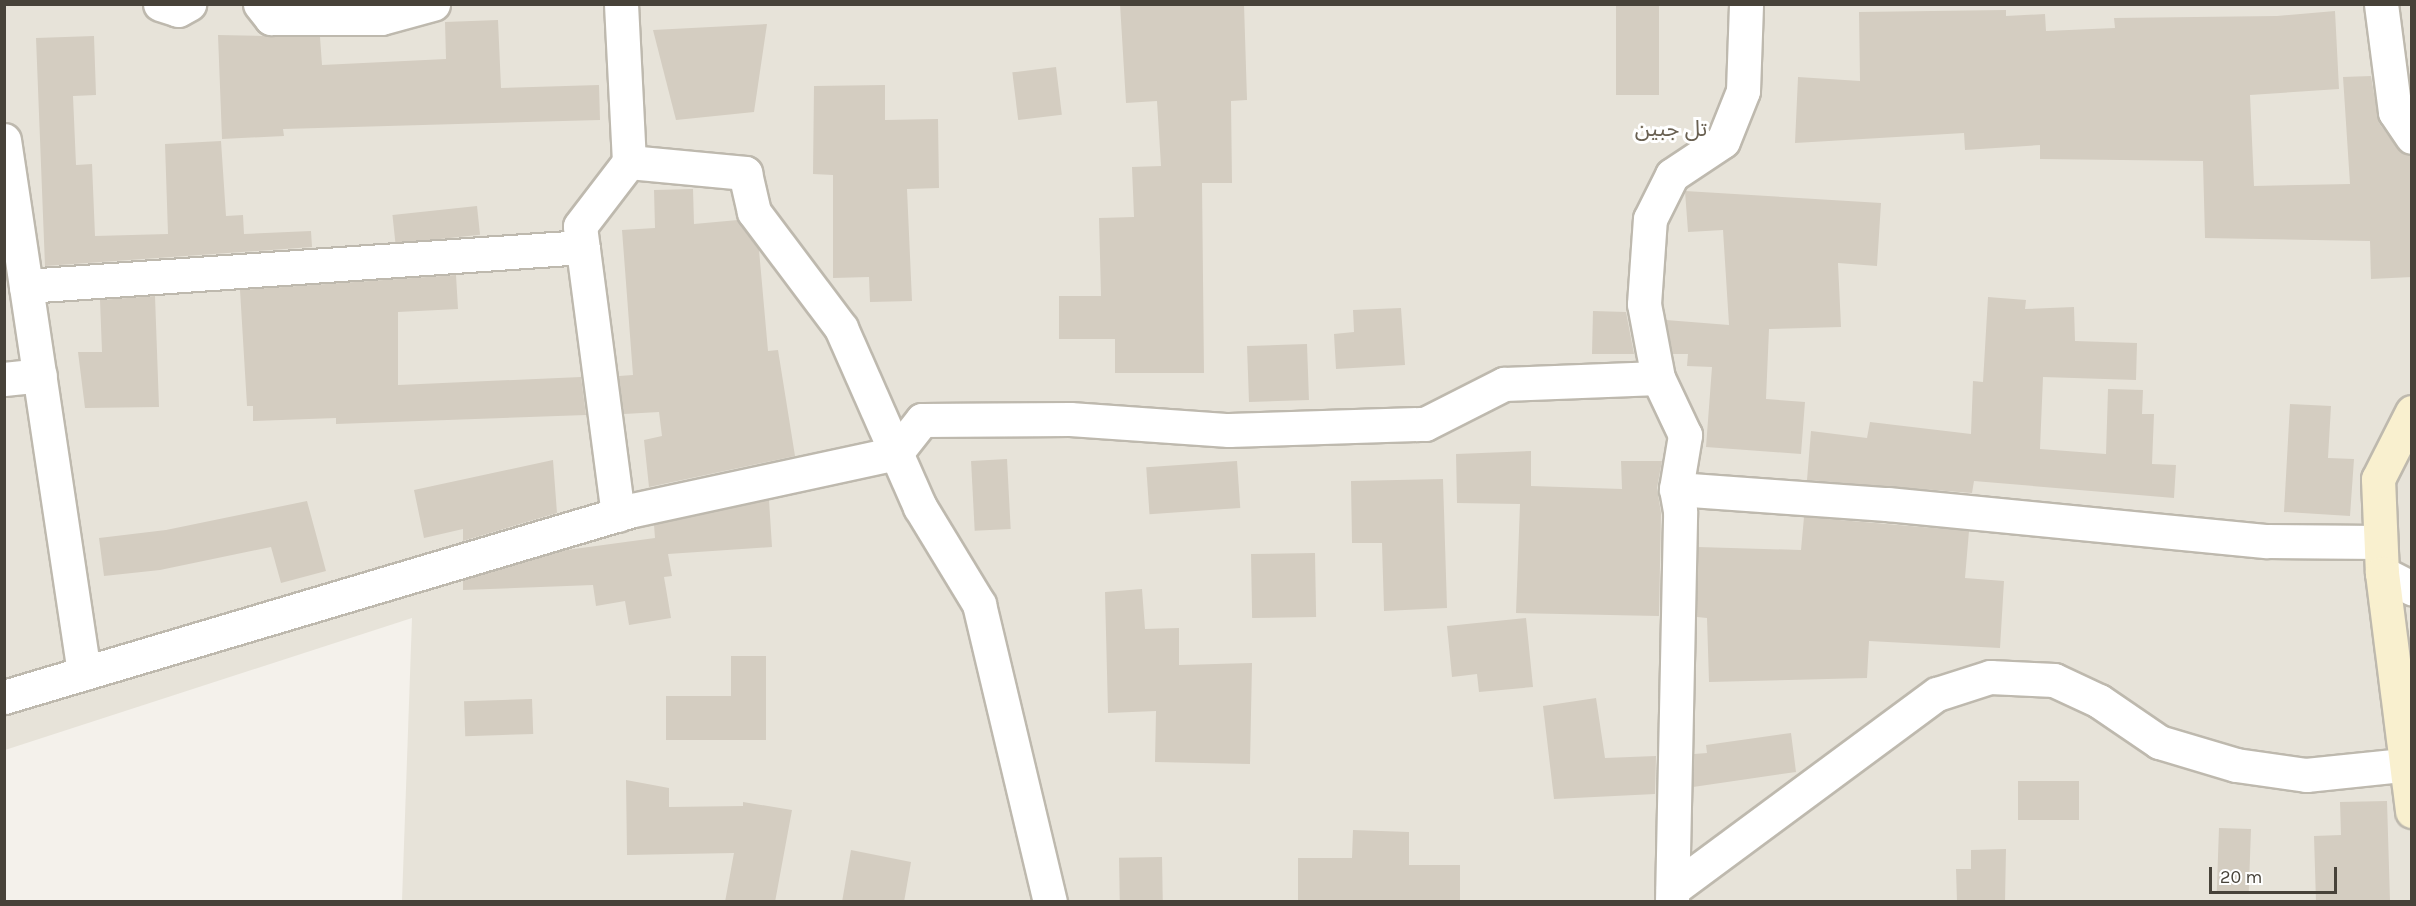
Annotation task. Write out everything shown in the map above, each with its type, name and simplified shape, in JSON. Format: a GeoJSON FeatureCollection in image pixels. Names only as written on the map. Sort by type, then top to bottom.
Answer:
{"type":"FeatureCollection","features":[{"type":"Feature","properties":{"kind":"street"},"geometry":{"type":"LineString","coordinates":[[160,4],[178,10],[189,4]]}},
{"type":"Feature","properties":{"kind":"street"},"geometry":{"type":"LineString","coordinates":[[260,4],[271,18],[381,18],[433,4]]}},
{"type":"Feature","properties":{"kind":"street"},"geometry":{"type":"LineString","coordinates":[[618,515],[580,226],[629,162],[621,4]]}},
{"type":"Feature","properties":{"kind":"street"},"geometry":{"type":"LineString","coordinates":[[1673,895],[1680,511],[1676,489],[1685,435],[1658,378],[1644,304],[1650,219],[1672,176],[1723,141],[1743,91],[1746,4]]}},
{"type":"Feature","properties":{"kind":"street"},"geometry":{"type":"LineString","coordinates":[[2380,4],[2395,112],[2412,137]]}},
{"type":"Feature","properties":{"kind":"street"},"geometry":{"type":"LineString","coordinates":[[4,140],[84,673]]}},
{"type":"Feature","properties":{"kind":"street"},"geometry":{"type":"LineString","coordinates":[[629,162],[745,172],[754,212],[841,328],[920,507],[979,604],[1050,902]]}},
{"type":"Feature","properties":{"kind":"street"},"geometry":{"type":"LineString","coordinates":[[26,286],[583,247]]}},
{"type":"Feature","properties":{"kind":"street"},"geometry":{"type":"LineString","coordinates":[[4,379],[39,375]]}},
{"type":"Feature","properties":{"kind":"street"},"geometry":{"type":"LineString","coordinates":[[4,698],[618,515],[896,453],[922,420],[1070,419],[1229,430],[1425,424],[1504,384],[1658,378]]}},
{"type":"Feature","properties":{"kind":"street"},"geometry":{"type":"LineString","coordinates":[[2412,412],[2378,479],[2381,558],[2403,765],[2412,811]]}},
{"type":"Feature","properties":{"kind":"street"},"geometry":{"type":"LineString","coordinates":[[1676,489],[1887,504],[2267,541],[2381,558],[2412,588]]}},
{"type":"Feature","properties":{"kind":"street"},"geometry":{"type":"LineString","coordinates":[[1673,895],[1937,694],[1990,677],[2054,680],[2099,701],[2159,742],[2236,765],[2306,775],[2403,765]]}},
{"type":"Feature","properties":{"kind":"shaded area"},"geometry":{"type":"Polygon","coordinates":[[[5,5],[2411,5],[2411,901],[402,901],[412,618],[5,750],[5,5]]]}},
{"type":"Feature","properties":{"kind":"building"},"geometry":{"type":"Polygon","coordinates":[[[1120,4],[1244,4],[1247,100],[1231,101],[1232,183],[1202,183],[1204,373],[1115,373],[1115,339],[1059,339],[1059,296],[1101,296],[1099,218],[1134,217],[1132,167],[1161,166],[1157,101],[1126,103],[1120,4]]]}},
{"type":"Feature","properties":{"kind":"building"},"geometry":{"type":"Polygon","coordinates":[[[1616,4],[1659,4],[1659,95],[1616,95],[1616,4]]]}},
{"type":"Feature","properties":{"kind":"building"},"geometry":{"type":"Polygon","coordinates":[[[2006,10],[2006,16],[2045,14],[2046,31],[2115,28],[2114,18],[2277,16],[2335,11],[2339,89],[2250,95],[2254,186],[2350,184],[2343,77],[2371,76],[2379,123],[2397,148],[2412,155],[2412,277],[2371,279],[2370,241],[2205,238],[2203,161],[2040,159],[2040,145],[1965,150],[1964,133],[1795,143],[1798,77],[1860,81],[1859,12],[2006,10]]]}},
{"type":"Feature","properties":{"kind":"building"},"geometry":{"type":"Polygon","coordinates":[[[498,20],[501,88],[599,85],[600,120],[283,129],[284,136],[222,139],[218,35],[320,37],[322,65],[446,59],[445,22],[498,20]]]}},
{"type":"Feature","properties":{"kind":"building"},"geometry":{"type":"Polygon","coordinates":[[[767,24],[754,112],[676,120],[653,30],[767,24]]]}},
{"type":"Feature","properties":{"kind":"building"},"geometry":{"type":"Polygon","coordinates":[[[94,36],[96,95],[73,96],[76,165],[92,164],[95,236],[168,234],[165,144],[221,141],[226,216],[243,215],[244,234],[311,231],[312,247],[45,266],[36,38],[94,36]]]}},
{"type":"Feature","properties":{"kind":"building"},"geometry":{"type":"Polygon","coordinates":[[[1056,67],[1062,115],[1018,120],[1012,72],[1056,67]]]}},
{"type":"Feature","properties":{"kind":"building"},"geometry":{"type":"Polygon","coordinates":[[[885,85],[885,120],[938,119],[939,188],[907,189],[912,301],[870,302],[869,277],[833,278],[833,175],[813,174],[814,86],[885,85]]]}},
{"type":"Feature","properties":{"kind":"building"},"geometry":{"type":"Polygon","coordinates":[[[693,189],[694,224],[738,220],[759,250],[768,351],[778,350],[795,456],[649,487],[644,440],[662,436],[659,412],[624,414],[619,376],[633,375],[622,230],[655,228],[654,190],[693,189]]]}},
{"type":"Feature","properties":{"kind":"building"},"geometry":{"type":"Polygon","coordinates":[[[1685,191],[1881,203],[1877,266],[1838,263],[1841,327],[1769,329],[1766,399],[1805,402],[1801,454],[1706,447],[1712,367],[1687,366],[1688,354],[1673,354],[1666,320],[1729,325],[1723,230],[1688,232],[1685,191]]]}},
{"type":"Feature","properties":{"kind":"building"},"geometry":{"type":"Polygon","coordinates":[[[477,206],[480,235],[395,244],[392,215],[477,206]]]}},
{"type":"Feature","properties":{"kind":"building"},"geometry":{"type":"Polygon","coordinates":[[[456,275],[458,309],[398,312],[398,385],[581,377],[586,415],[336,424],[336,418],[253,421],[253,406],[247,406],[240,290],[456,275]]]}},
{"type":"Feature","properties":{"kind":"building"},"geometry":{"type":"Polygon","coordinates":[[[155,296],[159,407],[85,408],[78,352],[102,352],[100,300],[155,296]]]}},
{"type":"Feature","properties":{"kind":"building"},"geometry":{"type":"Polygon","coordinates":[[[1988,297],[2026,300],[2025,309],[2074,307],[2075,341],[2137,343],[2136,380],[2043,377],[2040,449],[2106,454],[2108,389],[2143,390],[2142,414],[2154,414],[2152,464],[2176,465],[2174,498],[1974,481],[1972,493],[1807,480],[1811,431],[1867,438],[1870,422],[1971,434],[1973,381],[1983,382],[1988,297]]]}},
{"type":"Feature","properties":{"kind":"building"},"geometry":{"type":"Polygon","coordinates":[[[1401,308],[1405,365],[1336,369],[1334,334],[1354,332],[1353,310],[1401,308]]]}},
{"type":"Feature","properties":{"kind":"building"},"geometry":{"type":"Polygon","coordinates":[[[1593,311],[1626,312],[1634,354],[1592,354],[1593,311]]]}},
{"type":"Feature","properties":{"kind":"building"},"geometry":{"type":"Polygon","coordinates":[[[1307,344],[1309,400],[1249,402],[1247,346],[1307,344]]]}},
{"type":"Feature","properties":{"kind":"building"},"geometry":{"type":"Polygon","coordinates":[[[2290,404],[2331,406],[2328,458],[2354,459],[2350,516],[2284,512],[2290,404]]]}},
{"type":"Feature","properties":{"kind":"building"},"geometry":{"type":"Polygon","coordinates":[[[1531,451],[1531,486],[1622,489],[1621,461],[1662,461],[1657,488],[1661,513],[1659,616],[1516,613],[1520,504],[1457,503],[1456,454],[1531,451]]]}},
{"type":"Feature","properties":{"kind":"building"},"geometry":{"type":"Polygon","coordinates":[[[1007,459],[1011,529],[975,531],[971,461],[1007,459]]]}},
{"type":"Feature","properties":{"kind":"building"},"geometry":{"type":"Polygon","coordinates":[[[553,460],[557,513],[463,541],[463,529],[424,538],[414,490],[553,460]]]}},
{"type":"Feature","properties":{"kind":"building"},"geometry":{"type":"Polygon","coordinates":[[[1237,461],[1240,508],[1150,514],[1146,467],[1237,461]]]}},
{"type":"Feature","properties":{"kind":"building"},"geometry":{"type":"Polygon","coordinates":[[[1443,479],[1447,608],[1384,611],[1382,543],[1352,543],[1351,481],[1443,479]]]}},
{"type":"Feature","properties":{"kind":"building"},"geometry":{"type":"Polygon","coordinates":[[[769,500],[772,547],[668,554],[672,576],[664,577],[671,618],[629,625],[625,601],[596,606],[593,585],[463,590],[463,580],[559,551],[655,538],[654,525],[769,500]]]}},
{"type":"Feature","properties":{"kind":"building"},"geometry":{"type":"Polygon","coordinates":[[[307,501],[326,571],[281,583],[271,547],[160,570],[104,576],[99,538],[166,530],[307,501]]]}},
{"type":"Feature","properties":{"kind":"building"},"geometry":{"type":"Polygon","coordinates":[[[1804,517],[1969,531],[1965,578],[2004,581],[2000,648],[1869,641],[1867,678],[1709,682],[1707,618],[1697,617],[1698,547],[1801,550],[1804,517]]]}},
{"type":"Feature","properties":{"kind":"building"},"geometry":{"type":"Polygon","coordinates":[[[1315,553],[1316,617],[1252,618],[1251,554],[1315,553]]]}},
{"type":"Feature","properties":{"kind":"building"},"geometry":{"type":"Polygon","coordinates":[[[1142,589],[1145,629],[1179,628],[1179,665],[1252,663],[1250,764],[1155,762],[1156,711],[1108,713],[1105,592],[1142,589]]]}},
{"type":"Feature","properties":{"kind":"building"},"geometry":{"type":"Polygon","coordinates":[[[1526,618],[1533,687],[1479,692],[1477,674],[1452,677],[1447,626],[1526,618]]]}},
{"type":"Feature","properties":{"kind":"building"},"geometry":{"type":"Polygon","coordinates":[[[731,656],[766,656],[766,740],[666,740],[666,696],[731,696],[731,656]]]}},
{"type":"Feature","properties":{"kind":"building"},"geometry":{"type":"Polygon","coordinates":[[[1596,698],[1605,758],[1656,756],[1655,794],[1554,799],[1543,706],[1596,698]]]}},
{"type":"Feature","properties":{"kind":"building"},"geometry":{"type":"Polygon","coordinates":[[[532,699],[533,734],[465,736],[464,701],[532,699]]]}},
{"type":"Feature","properties":{"kind":"building"},"geometry":{"type":"Polygon","coordinates":[[[1791,733],[1796,772],[1693,787],[1694,754],[1707,753],[1706,745],[1791,733]]]}},
{"type":"Feature","properties":{"kind":"building"},"geometry":{"type":"Polygon","coordinates":[[[626,780],[669,788],[669,807],[743,806],[743,802],[792,810],[775,902],[725,902],[734,853],[627,855],[626,780]]]}},
{"type":"Feature","properties":{"kind":"building"},"geometry":{"type":"Polygon","coordinates":[[[2018,781],[2079,781],[2079,820],[2018,820],[2018,781]]]}},
{"type":"Feature","properties":{"kind":"building"},"geometry":{"type":"Polygon","coordinates":[[[2387,801],[2390,901],[2316,902],[2314,836],[2341,835],[2340,802],[2387,801]]]}},
{"type":"Feature","properties":{"kind":"building"},"geometry":{"type":"Polygon","coordinates":[[[2219,828],[2251,829],[2249,894],[2217,893],[2219,828]]]}},
{"type":"Feature","properties":{"kind":"building"},"geometry":{"type":"Polygon","coordinates":[[[1353,830],[1409,832],[1409,865],[1460,865],[1460,902],[1298,902],[1298,858],[1352,858],[1353,830]]]}},
{"type":"Feature","properties":{"kind":"building"},"geometry":{"type":"Polygon","coordinates":[[[2006,849],[2005,902],[1957,902],[1956,869],[1971,869],[1971,850],[2006,849]]]}},
{"type":"Feature","properties":{"kind":"building"},"geometry":{"type":"Polygon","coordinates":[[[851,850],[911,862],[904,902],[842,902],[851,850]]]}},
{"type":"Feature","properties":{"kind":"building"},"geometry":{"type":"Polygon","coordinates":[[[1162,857],[1163,902],[1120,902],[1119,858],[1162,857]]]}},
{"type":"Feature","properties":{"kind":"district","name":"تل جبين"},"geometry":{"type":"Point","coordinates":[1671,130]}}]}
